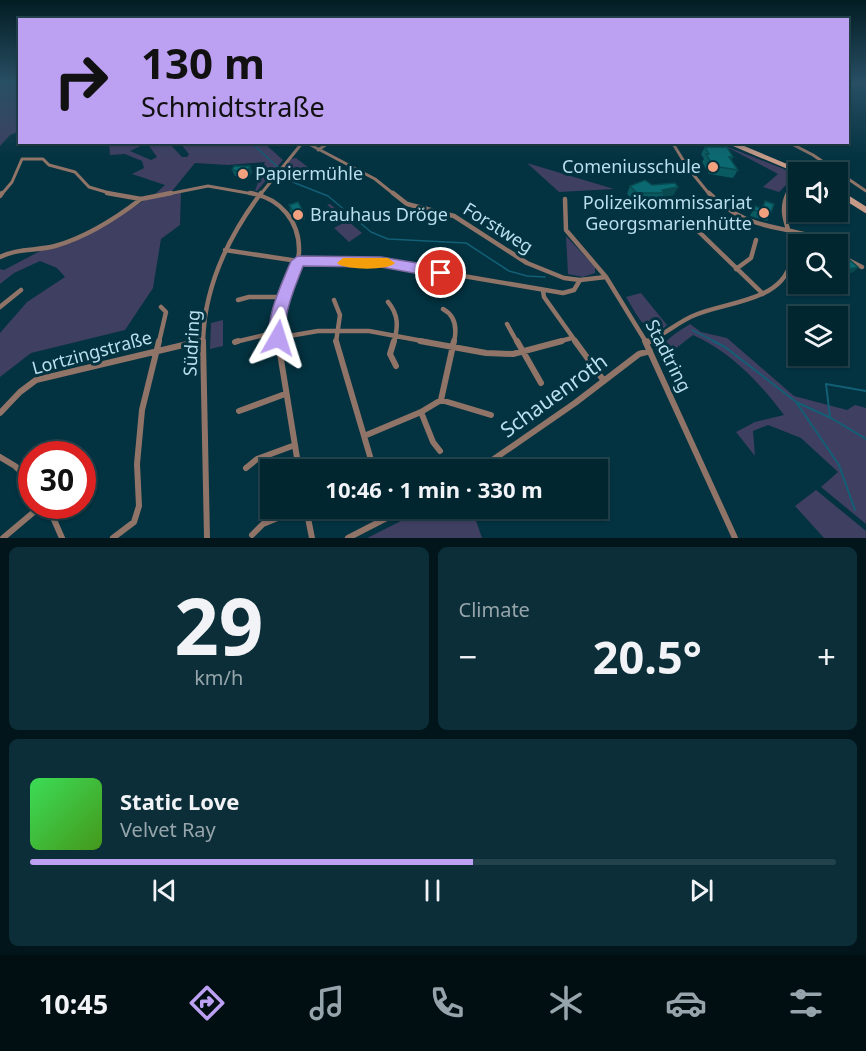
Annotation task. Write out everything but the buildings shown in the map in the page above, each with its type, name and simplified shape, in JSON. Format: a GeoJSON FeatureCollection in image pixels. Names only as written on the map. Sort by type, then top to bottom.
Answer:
{"type":"FeatureCollection","features":[{"type":"Feature","properties":{"kind":"main road"},"geometry":{"type":"LineString","coordinates":[[733,144],[788,169]]}},
{"type":"Feature","properties":{"kind":"main road"},"geometry":{"type":"LineString","coordinates":[[848,198],[866,209]]}},
{"type":"Feature","properties":{"kind":"street","name":"Südring"},"geometry":{"type":"LineString","coordinates":[[207,538],[203,340],[206,305],[225,250],[237,228],[302,144]]}},
{"type":"Feature","properties":{"kind":"street","name":"Forstweg"},"geometry":{"type":"LineString","coordinates":[[308,144],[375,179],[407,204],[454,216],[527,263],[564,278],[580,280],[606,277]]}},
{"type":"Feature","properties":{"kind":"street"},"geometry":{"type":"LineString","coordinates":[[318,150],[327,144]]}},
{"type":"Feature","properties":{"kind":"street"},"geometry":{"type":"LineString","coordinates":[[673,144],[695,180],[720,202],[749,221],[808,234]]}},
{"type":"Feature","properties":{"kind":"street"},"geometry":{"type":"LineString","coordinates":[[792,144],[824,162]]}},
{"type":"Feature","properties":{"kind":"street"},"geometry":{"type":"LineString","coordinates":[[0,196],[12,182],[22,159],[44,159],[49,165],[75,172],[94,190],[141,199]]}},
{"type":"Feature","properties":{"kind":"street"},"geometry":{"type":"LineString","coordinates":[[848,179],[866,191]]}},
{"type":"Feature","properties":{"kind":"street"},"geometry":{"type":"LineString","coordinates":[[0,257],[18,248],[45,248],[66,242],[91,231],[141,199],[208,186],[261,195],[280,205],[289,215],[295,229],[299,253],[283,297],[277,335],[297,459]]}},
{"type":"Feature","properties":{"kind":"street"},"geometry":{"type":"LineString","coordinates":[[646,342],[657,339],[694,314],[763,294],[779,284],[789,269],[792,254],[783,201],[788,194]]}},
{"type":"Feature","properties":{"kind":"street","name":"Stadtring"},"geometry":{"type":"LineString","coordinates":[[565,199],[566,230],[606,277],[646,342],[735,538]]}},
{"type":"Feature","properties":{"kind":"street"},"geometry":{"type":"LineString","coordinates":[[693,226],[763,294]]}},
{"type":"Feature","properties":{"kind":"street"},"geometry":{"type":"LineString","coordinates":[[736,269],[749,261],[753,255],[756,240]]}},
{"type":"Feature","properties":{"kind":"street"},"geometry":{"type":"LineString","coordinates":[[225,250],[298,261],[381,262],[543,291],[574,291],[580,280]]}},
{"type":"Feature","properties":{"kind":"street"},"geometry":{"type":"LineString","coordinates":[[848,258],[862,267]]}},
{"type":"Feature","properties":{"kind":"street"},"geometry":{"type":"LineString","coordinates":[[0,307],[21,290]]}},
{"type":"Feature","properties":{"kind":"street"},"geometry":{"type":"LineString","coordinates":[[543,291],[544,297],[572,339],[604,381]]}},
{"type":"Feature","properties":{"kind":"street"},"geometry":{"type":"LineString","coordinates":[[238,300],[249,297],[283,297]]}},
{"type":"Feature","properties":{"kind":"street"},"geometry":{"type":"LineString","coordinates":[[334,300],[340,315],[336,341],[371,459]]}},
{"type":"Feature","properties":{"kind":"street"},"geometry":{"type":"LineString","coordinates":[[388,302],[394,307],[398,324],[390,354],[396,366]]}},
{"type":"Feature","properties":{"kind":"street"},"geometry":{"type":"LineString","coordinates":[[113,538],[134,522],[139,506],[137,464],[142,410],[166,312],[161,307]]}},
{"type":"Feature","properties":{"kind":"street"},"geometry":{"type":"LineString","coordinates":[[364,436],[422,412],[441,400],[457,328],[449,312],[443,309]]}},
{"type":"Feature","properties":{"kind":"street"},"geometry":{"type":"LineString","coordinates":[[507,324],[541,383]]}},
{"type":"Feature","properties":{"kind":"street"},"geometry":{"type":"LineString","coordinates":[[236,342],[245,338],[318,331],[369,331],[486,353],[524,352],[572,339]]}},
{"type":"Feature","properties":{"kind":"street","name":"Lortzingstraße"},"geometry":{"type":"LineString","coordinates":[[0,413],[20,392],[36,380],[203,340]]}},
{"type":"Feature","properties":{"kind":"street","name":"Schauenroth"},"geometry":{"type":"LineString","coordinates":[[494,459],[639,354],[650,351]]}},
{"type":"Feature","properties":{"kind":"street"},"geometry":{"type":"LineString","coordinates":[[239,411],[285,394]]}},
{"type":"Feature","properties":{"kind":"street"},"geometry":{"type":"LineString","coordinates":[[441,400],[490,415]]}},
{"type":"Feature","properties":{"kind":"street"},"geometry":{"type":"LineString","coordinates":[[422,412],[433,442],[440,451]]}},
{"type":"Feature","properties":{"kind":"street"},"geometry":{"type":"LineString","coordinates":[[246,468],[257,459],[295,445]]}},
{"type":"Feature","properties":{"kind":"street"},"geometry":{"type":"LineString","coordinates":[[0,457],[18,469]]}},
{"type":"Feature","properties":{"kind":"street"},"geometry":{"type":"LineString","coordinates":[[3,538],[26,519]]}},
{"type":"Feature","properties":{"kind":"street"},"geometry":{"type":"LineString","coordinates":[[54,519],[62,538]]}},
{"type":"Feature","properties":{"kind":"street"},"geometry":{"type":"LineString","coordinates":[[252,535],[263,524],[276,519]]}},
{"type":"Feature","properties":{"kind":"street"},"geometry":{"type":"LineString","coordinates":[[307,519],[312,538]]}},
{"type":"Feature","properties":{"kind":"street"},"geometry":{"type":"LineString","coordinates":[[348,538],[385,519]]}},
{"type":"Feature","properties":{"kind":"shaded area"},"geometry":{"type":"Polygon","coordinates":[[[0,108],[18,108],[18,132],[10,135],[0,146],[0,108]]]}},
{"type":"Feature","properties":{"kind":"shaded area"},"geometry":{"type":"Polygon","coordinates":[[[109,144],[145,144],[130,151],[151,160],[157,157],[148,144],[170,144],[182,157],[187,157],[189,154],[181,144],[265,144],[283,160],[257,191],[255,191],[265,162],[228,165],[195,163],[172,191],[155,194],[165,185],[132,174],[144,168],[142,161],[125,154],[110,155],[109,144]]]}},
{"type":"Feature","properties":{"kind":"shaded area"},"geometry":{"type":"Polygon","coordinates":[[[723,145],[788,172],[788,183],[779,192],[763,187],[778,174],[723,145]]]}},
{"type":"Feature","properties":{"kind":"shaded area"},"geometry":{"type":"Polygon","coordinates":[[[296,158],[317,174],[292,183],[280,171],[290,159],[296,158]]]}},
{"type":"Feature","properties":{"kind":"shaded area"},"geometry":{"type":"Polygon","coordinates":[[[527,163],[614,189],[559,192],[527,163]]]}},
{"type":"Feature","properties":{"kind":"shaded area"},"geometry":{"type":"Polygon","coordinates":[[[181,192],[180,225],[161,239],[153,288],[125,330],[31,353],[0,377],[0,333],[27,302],[65,277],[57,268],[40,261],[14,273],[0,284],[0,269],[4,270],[44,249],[73,242],[147,199],[181,192]]]}},
{"type":"Feature","properties":{"kind":"shaded area"},"geometry":{"type":"Polygon","coordinates":[[[330,204],[362,233],[349,242],[334,228],[347,221],[327,205],[330,204]]]}},
{"type":"Feature","properties":{"kind":"shaded area"},"geometry":{"type":"Polygon","coordinates":[[[566,236],[595,267],[595,273],[583,277],[568,274],[566,236]]]}},
{"type":"Feature","properties":{"kind":"shaded area"},"geometry":{"type":"Polygon","coordinates":[[[641,293],[667,325],[660,330],[654,331],[648,328],[626,297],[641,293]]]}},
{"type":"Feature","properties":{"kind":"shaded area"},"geometry":{"type":"Polygon","coordinates":[[[223,320],[223,346],[210,349],[211,323],[223,320]]]}},
{"type":"Feature","properties":{"kind":"shaded area"},"geometry":{"type":"Polygon","coordinates":[[[690,324],[701,332],[727,338],[794,396],[847,410],[855,405],[866,408],[866,524],[821,487],[838,472],[801,438],[768,425],[753,431],[755,456],[736,432],[755,422],[784,415],[755,380],[732,359],[693,335],[662,359],[666,342],[690,324]]]}},
{"type":"Feature","properties":{"kind":"shaded area"},"geometry":{"type":"Polygon","coordinates":[[[816,490],[866,531],[866,538],[824,538],[795,506],[816,490]]]}},
{"type":"Feature","properties":{"kind":"shaded area"},"geometry":{"type":"Polygon","coordinates":[[[405,519],[475,519],[482,538],[367,538],[405,519]]]}},
{"type":"Feature","properties":{"kind":"waterway"},"geometry":{"type":"LineString","coordinates":[[252,144],[278,167]]}},
{"type":"Feature","properties":{"kind":"waterway"},"geometry":{"type":"LineString","coordinates":[[282,171],[295,183],[328,196],[371,232],[388,239],[466,243],[509,271],[527,276],[545,277]]}},
{"type":"Feature","properties":{"kind":"waterway"},"geometry":{"type":"LineString","coordinates":[[692,330],[716,342]]}},
{"type":"Feature","properties":{"kind":"waterway"},"geometry":{"type":"LineString","coordinates":[[713,341],[725,347],[795,401]]}},
{"type":"Feature","properties":{"kind":"waterway"},"geometry":{"type":"LineString","coordinates":[[830,417],[826,384],[866,391]]}},
{"type":"Feature","properties":{"kind":"waterway"},"geometry":{"type":"LineString","coordinates":[[855,510],[839,465],[796,402],[831,418],[866,439]]}},
{"type":"Feature","properties":{"kind":"slow traffic"},"geometry":{"type":"LineString","coordinates":[[343,263],[388,263]]}},
{"type":"Feature","properties":{"kind":"place","name":"Comeniusschule"},"geometry":{"type":"Point","coordinates":[713,167]}},
{"type":"Feature","properties":{"kind":"place","name":"Papiermühle"},"geometry":{"type":"Point","coordinates":[243,174]}},
{"type":"Feature","properties":{"kind":"place","name":"Polizeikommissariat Georgsmarienhütte"},"geometry":{"type":"Point","coordinates":[764,213]}},
{"type":"Feature","properties":{"kind":"place","name":"Brauhaus Dröge"},"geometry":{"type":"Point","coordinates":[298,215]}},
{"type":"Feature","properties":{"kind":"route"},"geometry":{"type":"LineString","coordinates":[[278,338],[283,297],[298,261],[381,262],[441,273]]}}]}
